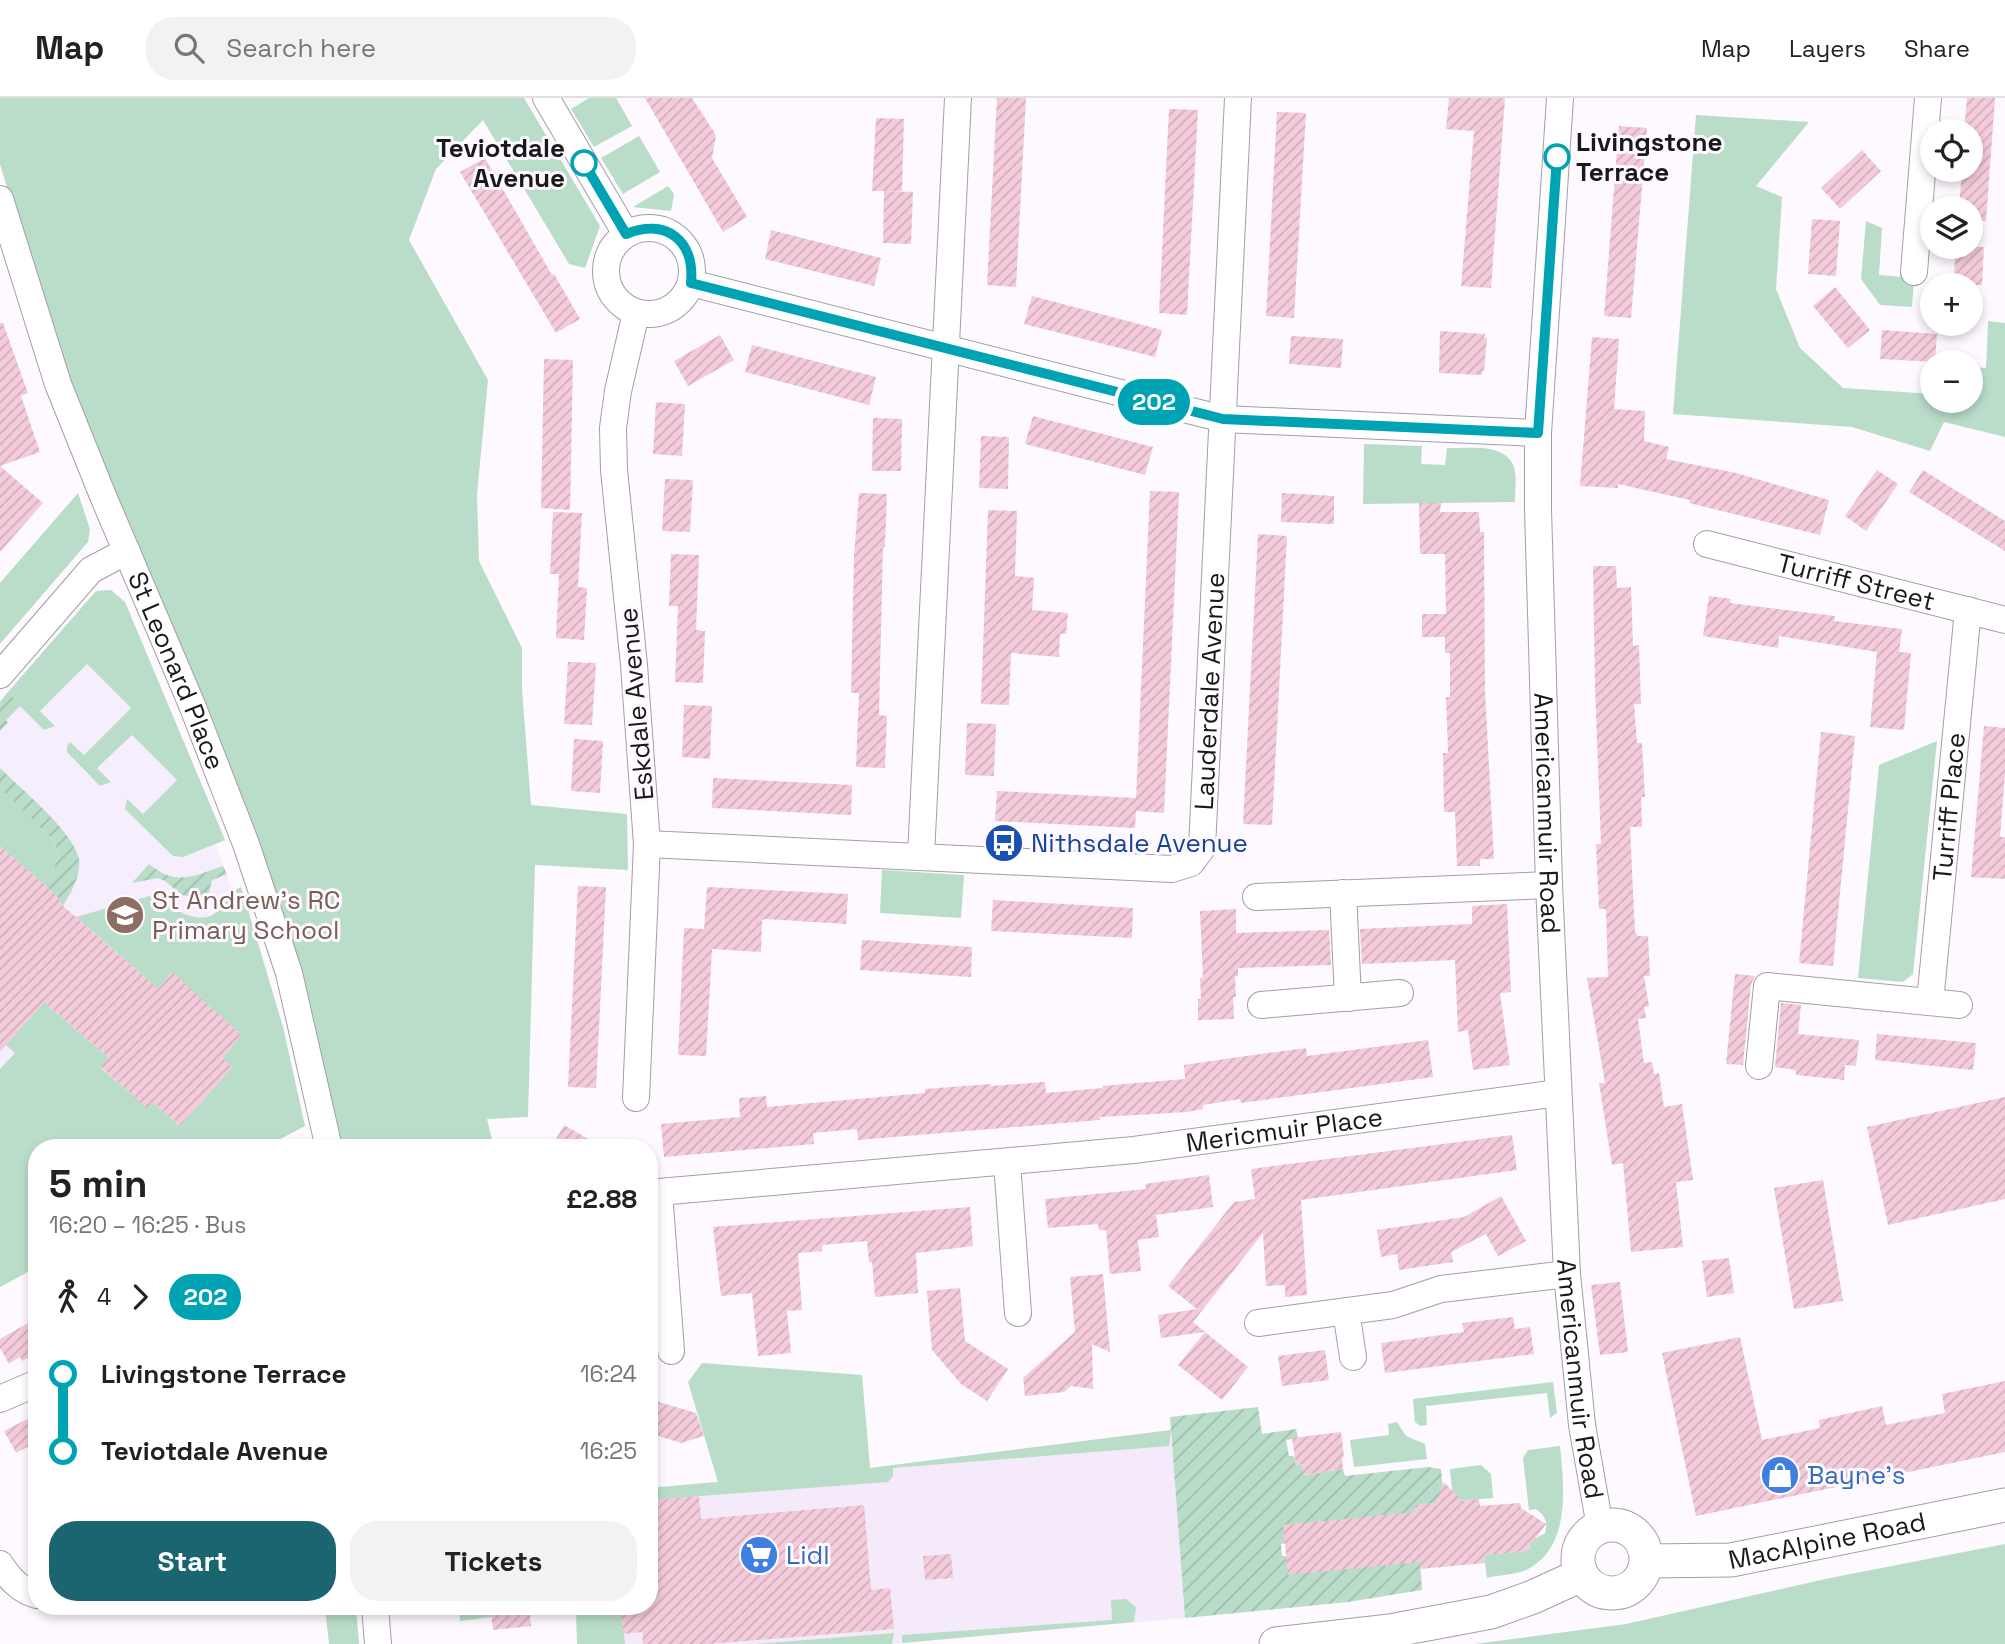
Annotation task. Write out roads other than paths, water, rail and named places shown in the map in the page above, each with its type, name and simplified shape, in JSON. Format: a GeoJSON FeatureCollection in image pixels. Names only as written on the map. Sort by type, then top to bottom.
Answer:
{"type":"FeatureCollection","features":[{"type":"Feature","properties":{"kind":"street"},"geometry":{"type":"LineString","coordinates":[[546,98],[626,234]]}},
{"type":"Feature","properties":{"kind":"street"},"geometry":{"type":"LineString","coordinates":[[921,856],[958,98]]}},
{"type":"Feature","properties":{"kind":"street","name":"Lauderdale Avenue"},"geometry":{"type":"LineString","coordinates":[[648,844],[1172,870],[1191,863],[1202,848],[1238,98]]}},
{"type":"Feature","properties":{"kind":"street","name":"Americanmuir Road"},"geometry":{"type":"LineString","coordinates":[[1560,98],[1538,433],[1538,509],[1549,885],[1567,1274],[1583,1436],[1600,1527]]}},
{"type":"Feature","properties":{"kind":"street"},"geometry":{"type":"LineString","coordinates":[[1914,272],[1928,98]]}},
{"type":"Feature","properties":{"kind":"street","name":"St Leonard Place"},"geometry":{"type":"LineString","coordinates":[[0,199],[58,384],[247,844],[289,973],[327,1139]]}},
{"type":"Feature","properties":{"kind":"street"},"geometry":{"type":"LineString","coordinates":[[640,228],[654,228],[669,232],[681,241],[689,253],[691,283],[676,306],[650,315],[636,313],[624,307],[614,296],[607,284],[608,256],[615,243],[626,234],[640,228]]}},
{"type":"Feature","properties":{"kind":"street"},"geometry":{"type":"LineString","coordinates":[[691,283],[1223,419],[1538,433]]}},
{"type":"Feature","properties":{"kind":"street","name":"Eskdale Avenue"},"geometry":{"type":"LineString","coordinates":[[636,313],[618,391],[613,428],[614,470],[634,665],[648,844],[636,1098]]}},
{"type":"Feature","properties":{"kind":"street","name":"Turriff Street"},"geometry":{"type":"LineString","coordinates":[[1707,544],[2005,620]]}},
{"type":"Feature","properties":{"kind":"street"},"geometry":{"type":"LineString","coordinates":[[0,675],[91,570],[127,551]]}},
{"type":"Feature","properties":{"kind":"street","name":"Turriff Place"},"geometry":{"type":"LineString","coordinates":[[1930,1002],[1968,610]]}},
{"type":"Feature","properties":{"kind":"street"},"geometry":{"type":"LineString","coordinates":[[1256,897],[1549,885]]}},
{"type":"Feature","properties":{"kind":"street"},"geometry":{"type":"LineString","coordinates":[[1343,893],[1348,998]]}},
{"type":"Feature","properties":{"kind":"street"},"geometry":{"type":"LineString","coordinates":[[1759,1066],[1767,986],[1959,1005]]}},
{"type":"Feature","properties":{"kind":"street"},"geometry":{"type":"LineString","coordinates":[[1261,1005],[1401,993]]}},
{"type":"Feature","properties":{"kind":"street","name":"Mericmuir Place"},"geometry":{"type":"LineString","coordinates":[[658,1192],[1134,1150],[1558,1093]]}},
{"type":"Feature","properties":{"kind":"street"},"geometry":{"type":"LineString","coordinates":[[1007,1162],[1018,1313]]}},
{"type":"Feature","properties":{"kind":"street","name":"Mericmuir Place"},"geometry":{"type":"LineString","coordinates":[[658,1229],[671,1351]]}},
{"type":"Feature","properties":{"kind":"street"},"geometry":{"type":"LineString","coordinates":[[1258,1323],[1393,1305],[1441,1289],[1567,1274]]}},
{"type":"Feature","properties":{"kind":"street"},"geometry":{"type":"LineString","coordinates":[[1346,1311],[1353,1357]]}},
{"type":"Feature","properties":{"kind":"street"},"geometry":{"type":"LineString","coordinates":[[0,1399],[28,1387]]}},
{"type":"Feature","properties":{"kind":"street","name":"MacAlpine Road"},"geometry":{"type":"LineString","coordinates":[[1647,1561],[1731,1560],[2005,1505]]}},
{"type":"Feature","properties":{"kind":"street"},"geometry":{"type":"LineString","coordinates":[[1622,1526],[1632,1531],[1646,1549],[1644,1572],[1639,1582],[1630,1589],[1608,1594],[1597,1591],[1581,1575],[1578,1552],[1590,1533],[1600,1527],[1622,1526]]}},
{"type":"Feature","properties":{"kind":"street"},"geometry":{"type":"LineString","coordinates":[[0,1564],[10,1579],[28,1592]]}},
{"type":"Feature","properties":{"kind":"street"},"geometry":{"type":"LineString","coordinates":[[1276,1644],[1391,1637],[1491,1612],[1581,1575]]}},
{"type":"Feature","properties":{"kind":"street"},"geometry":{"type":"LineString","coordinates":[[376,1615],[378,1644]]}},
{"type":"Feature","properties":{"kind":"place","name":"Livingstone Terrace"},"geometry":{"type":"Point","coordinates":[1557,157]}},
{"type":"Feature","properties":{"kind":"place","name":"Teviotdale Avenue"},"geometry":{"type":"Point","coordinates":[584,163]}},
{"type":"Feature","properties":{"kind":"place","name":"Nithsdale Avenue"},"geometry":{"type":"Point","coordinates":[1004,843]}},
{"type":"Feature","properties":{"kind":"place","name":"St Andrew's RC Primary School"},"geometry":{"type":"Point","coordinates":[125,915]}},
{"type":"Feature","properties":{"kind":"place","name":"Bayne's"},"geometry":{"type":"Point","coordinates":[1780,1475]}},
{"type":"Feature","properties":{"kind":"place","name":"Lidl"},"geometry":{"type":"Point","coordinates":[759,1555]}}]}
